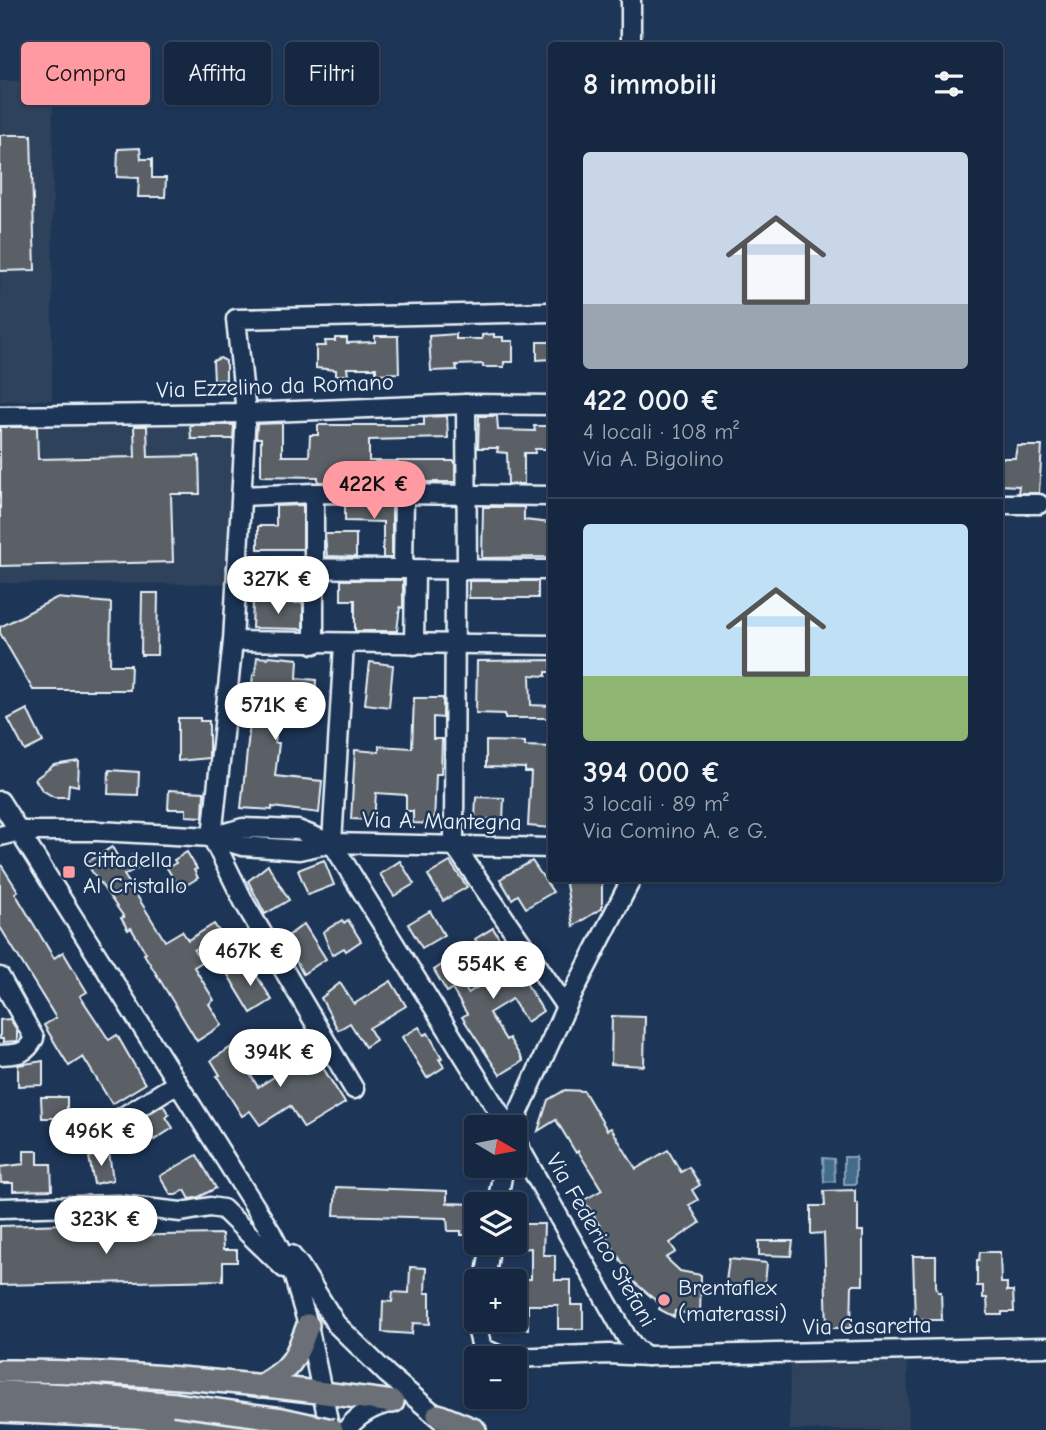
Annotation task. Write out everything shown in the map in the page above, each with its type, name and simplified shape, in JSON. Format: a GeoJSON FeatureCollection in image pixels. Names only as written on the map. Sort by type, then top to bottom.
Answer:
{"type":"FeatureCollection","features":[{"type":"Feature","properties":{"kind":"main road"},"geometry":{"type":"LineString","coordinates":[[260,1385],[278,1375],[295,1359],[308,1325]]}},
{"type":"Feature","properties":{"kind":"main road"},"geometry":{"type":"LineString","coordinates":[[0,1371],[102,1373],[260,1385],[393,1402]]}},
{"type":"Feature","properties":{"kind":"main road"},"geometry":{"type":"LineString","coordinates":[[0,1392],[91,1396],[174,1404],[282,1419],[331,1430]]}},
{"type":"Feature","properties":{"kind":"main road"},"geometry":{"type":"LineString","coordinates":[[0,1411],[136,1416],[244,1430]]}},
{"type":"Feature","properties":{"kind":"main road"},"geometry":{"type":"LineString","coordinates":[[438,1418],[475,1430]]}},
{"type":"Feature","properties":{"kind":"street"},"geometry":{"type":"LineString","coordinates":[[631,0],[631,42]]}},
{"type":"Feature","properties":{"kind":"street"},"geometry":{"type":"LineString","coordinates":[[354,1089],[246,904],[212,837],[233,641],[246,413],[236,319],[548,312]]}},
{"type":"Feature","properties":{"kind":"street"},"geometry":{"type":"LineString","coordinates":[[466,404],[467,496],[455,646],[454,845],[566,1007]]}},
{"type":"Feature","properties":{"kind":"street","name":"Via Ezzelino da Romano"},"geometry":{"type":"LineString","coordinates":[[0,416],[246,413],[466,404],[548,405]]}},
{"type":"Feature","properties":{"kind":"street"},"geometry":{"type":"LineString","coordinates":[[242,496],[314,493],[548,496]]}},
{"type":"Feature","properties":{"kind":"street"},"geometry":{"type":"LineString","coordinates":[[314,493],[314,644]]}},
{"type":"Feature","properties":{"kind":"street"},"geometry":{"type":"LineString","coordinates":[[404,494],[414,645]]}},
{"type":"Feature","properties":{"kind":"street"},"geometry":{"type":"LineString","coordinates":[[1003,504],[1039,504]]}},
{"type":"Feature","properties":{"kind":"street"},"geometry":{"type":"LineString","coordinates":[[237,568],[548,570]]}},
{"type":"Feature","properties":{"kind":"street"},"geometry":{"type":"LineString","coordinates":[[233,641],[455,646],[548,645]]}},
{"type":"Feature","properties":{"kind":"street"},"geometry":{"type":"LineString","coordinates":[[344,644],[332,843],[502,1115]]}},
{"type":"Feature","properties":{"kind":"street"},"geometry":{"type":"LineString","coordinates":[[0,801],[271,1232],[294,1277],[308,1325],[331,1430]]}},
{"type":"Feature","properties":{"kind":"street","name":"Via A. Mantegna"},"geometry":{"type":"LineString","coordinates":[[0,836],[20,831],[98,831],[212,837],[242,846],[299,850],[332,843],[548,848]]}},
{"type":"Feature","properties":{"kind":"street"},"geometry":{"type":"LineString","coordinates":[[516,1115],[566,1007],[630,882]]}},
{"type":"Feature","properties":{"kind":"street"},"geometry":{"type":"LineString","coordinates":[[0,977],[34,1038],[22,1054],[0,1055]]}},
{"type":"Feature","properties":{"kind":"street"},"geometry":{"type":"LineString","coordinates":[[74,1138],[100,1131],[176,1084]]}},
{"type":"Feature","properties":{"kind":"street","name":"Via Federico Stefani"},"geometry":{"type":"LineString","coordinates":[[527,1161],[626,1336],[636,1349],[647,1356]]}},
{"type":"Feature","properties":{"kind":"street"},"geometry":{"type":"LineString","coordinates":[[0,1208],[118,1205],[181,1212],[210,1207],[223,1209],[294,1277]]}},
{"type":"Feature","properties":{"kind":"street"},"geometry":{"type":"LineString","coordinates":[[271,1232],[300,1266],[336,1324],[387,1374],[438,1418]]}},
{"type":"Feature","properties":{"kind":"street","name":"Via Casaretta"},"geometry":{"type":"LineString","coordinates":[[647,1356],[1046,1347]]}},
{"type":"Feature","properties":{"kind":"street","name":"Via Federico Stefani"},"geometry":{"type":"LineString","coordinates":[[527,1357],[609,1354],[647,1356]]}},
{"type":"Feature","properties":{"kind":"street"},"geometry":{"type":"LineString","coordinates":[[346,1430],[373,1407],[393,1402],[438,1418]]}},
{"type":"Feature","properties":{"kind":"shaded area"},"geometry":{"type":"Polygon","coordinates":[[[0,81],[21,81],[21,105],[53,105],[52,400],[0,401],[0,81]]]}},
{"type":"Feature","properties":{"kind":"shaded area"},"geometry":{"type":"Polygon","coordinates":[[[238,417],[230,584],[0,583],[0,422],[238,417]]]}},
{"type":"Feature","properties":{"kind":"shaded area"},"geometry":{"type":"Polygon","coordinates":[[[844,1157],[856,1157],[856,1184],[844,1184],[844,1157]]]}},
{"type":"Feature","properties":{"kind":"shaded area"},"geometry":{"type":"Polygon","coordinates":[[[823,1158],[834,1159],[835,1181],[824,1182],[823,1158]]]}},
{"type":"Feature","properties":{"kind":"shaded area"},"geometry":{"type":"Polygon","coordinates":[[[907,1360],[909,1430],[789,1430],[790,1362],[842,1361],[844,1364],[854,1364],[857,1361],[907,1360]]]}},
{"type":"Feature","properties":{"kind":"building"},"geometry":{"type":"Polygon","coordinates":[[[0,135],[31,135],[35,270],[0,271],[0,135]]]}},
{"type":"Feature","properties":{"kind":"building"},"geometry":{"type":"Polygon","coordinates":[[[140,148],[141,159],[152,159],[152,178],[166,178],[165,197],[138,197],[139,178],[117,177],[118,149],[140,148]]]}},
{"type":"Feature","properties":{"kind":"building"},"geometry":{"type":"Polygon","coordinates":[[[456,334],[456,339],[482,339],[482,335],[494,334],[494,337],[503,337],[503,341],[513,341],[513,362],[504,362],[504,367],[483,367],[483,364],[456,365],[457,370],[431,371],[429,336],[456,334]]]}},
{"type":"Feature","properties":{"kind":"building"},"geometry":{"type":"Polygon","coordinates":[[[375,336],[398,336],[399,373],[376,374],[376,368],[347,368],[348,375],[336,375],[336,370],[316,368],[316,346],[326,346],[325,341],[347,338],[347,343],[375,342],[375,336]]]}},
{"type":"Feature","properties":{"kind":"building"},"geometry":{"type":"Polygon","coordinates":[[[537,342],[548,342],[548,359],[537,360],[537,342]]]}},
{"type":"Feature","properties":{"kind":"building"},"geometry":{"type":"Polygon","coordinates":[[[220,358],[226,361],[226,380],[214,380],[213,361],[220,358]]]}},
{"type":"Feature","properties":{"kind":"building"},"geometry":{"type":"Polygon","coordinates":[[[447,416],[448,438],[369,440],[369,461],[455,461],[455,482],[318,482],[318,477],[261,476],[261,438],[256,438],[257,424],[282,423],[282,456],[309,456],[310,435],[318,435],[318,425],[424,425],[424,417],[447,416]]]}},
{"type":"Feature","properties":{"kind":"building"},"geometry":{"type":"Polygon","coordinates":[[[479,416],[497,416],[498,430],[535,431],[534,426],[548,426],[548,449],[535,449],[535,453],[524,453],[524,484],[508,484],[507,453],[497,452],[498,448],[478,448],[479,416]]]}},
{"type":"Feature","properties":{"kind":"building"},"geometry":{"type":"Polygon","coordinates":[[[190,425],[234,425],[233,439],[191,439],[190,425]]]}},
{"type":"Feature","properties":{"kind":"building"},"geometry":{"type":"Polygon","coordinates":[[[134,426],[147,426],[148,457],[199,456],[200,494],[171,494],[173,562],[0,566],[0,427],[37,427],[38,459],[135,457],[134,426]]]}},
{"type":"Feature","properties":{"kind":"building"},"geometry":{"type":"Polygon","coordinates":[[[1017,446],[1042,446],[1039,493],[1018,493],[1019,486],[1003,485],[1003,458],[1015,458],[1017,446]]]}},
{"type":"Feature","properties":{"kind":"building"},"geometry":{"type":"Polygon","coordinates":[[[303,505],[303,549],[258,549],[258,526],[276,526],[276,506],[303,505]]]}},
{"type":"Feature","properties":{"kind":"building"},"geometry":{"type":"Polygon","coordinates":[[[345,505],[392,505],[392,558],[383,558],[383,522],[345,521],[345,505]]]}},
{"type":"Feature","properties":{"kind":"building"},"geometry":{"type":"Polygon","coordinates":[[[483,507],[524,507],[524,520],[548,523],[548,557],[482,558],[483,507]]]}},
{"type":"Feature","properties":{"kind":"building"},"geometry":{"type":"Polygon","coordinates":[[[325,534],[356,534],[356,557],[327,556],[325,534]]]}},
{"type":"Feature","properties":{"kind":"building"},"geometry":{"type":"Polygon","coordinates":[[[341,580],[403,580],[403,608],[400,607],[397,631],[355,631],[355,600],[341,600],[341,580]]]}},
{"type":"Feature","properties":{"kind":"building"},"geometry":{"type":"Polygon","coordinates":[[[469,581],[538,581],[538,598],[469,598],[469,581]]]}},
{"type":"Feature","properties":{"kind":"building"},"geometry":{"type":"Polygon","coordinates":[[[142,593],[158,593],[157,655],[141,655],[142,593]]]}},
{"type":"Feature","properties":{"kind":"building"},"geometry":{"type":"Polygon","coordinates":[[[56,598],[111,603],[110,665],[131,665],[130,690],[33,690],[0,633],[0,627],[56,598]]]}},
{"type":"Feature","properties":{"kind":"building"},"geometry":{"type":"Polygon","coordinates":[[[253,602],[303,603],[303,629],[252,628],[253,602]]]}},
{"type":"Feature","properties":{"kind":"building"},"geometry":{"type":"Polygon","coordinates":[[[257,657],[298,659],[297,678],[316,680],[315,695],[283,692],[283,698],[279,698],[275,743],[279,743],[275,776],[322,781],[319,813],[272,807],[272,810],[241,808],[253,675],[257,657]]]}},
{"type":"Feature","properties":{"kind":"building"},"geometry":{"type":"Polygon","coordinates":[[[548,660],[546,676],[530,675],[531,705],[548,706],[548,718],[505,718],[505,714],[476,713],[477,661],[548,660]]]}},
{"type":"Feature","properties":{"kind":"building"},"geometry":{"type":"Polygon","coordinates":[[[370,662],[393,665],[389,707],[365,704],[370,662]]]}},
{"type":"Feature","properties":{"kind":"building"},"geometry":{"type":"Polygon","coordinates":[[[414,698],[443,698],[443,718],[433,717],[433,739],[442,739],[441,774],[436,774],[434,824],[413,823],[413,811],[406,811],[406,795],[376,793],[374,820],[351,819],[355,750],[379,752],[379,746],[412,748],[414,698]]]}},
{"type":"Feature","properties":{"kind":"building"},"geometry":{"type":"Polygon","coordinates":[[[27,709],[43,742],[25,751],[8,719],[27,709]]]}},
{"type":"Feature","properties":{"kind":"building"},"geometry":{"type":"Polygon","coordinates":[[[178,718],[200,718],[200,721],[209,721],[209,758],[178,761],[178,718]]]}},
{"type":"Feature","properties":{"kind":"building"},"geometry":{"type":"Polygon","coordinates":[[[486,741],[525,742],[525,746],[548,747],[548,828],[528,826],[531,772],[525,772],[525,768],[486,767],[486,741]]]}},
{"type":"Feature","properties":{"kind":"building"},"geometry":{"type":"Polygon","coordinates":[[[79,761],[78,786],[69,784],[68,797],[54,797],[42,790],[35,779],[54,765],[79,761]]]}},
{"type":"Feature","properties":{"kind":"building"},"geometry":{"type":"Polygon","coordinates":[[[109,770],[139,772],[138,795],[108,794],[109,770]]]}},
{"type":"Feature","properties":{"kind":"building"},"geometry":{"type":"Polygon","coordinates":[[[169,790],[204,792],[203,817],[186,816],[186,809],[168,809],[169,790]]]}},
{"type":"Feature","properties":{"kind":"building"},"geometry":{"type":"Polygon","coordinates":[[[476,797],[504,798],[503,820],[475,819],[476,797]]]}},
{"type":"Feature","properties":{"kind":"building"},"geometry":{"type":"Polygon","coordinates":[[[112,847],[121,862],[133,855],[141,866],[124,875],[165,941],[182,931],[188,940],[214,924],[221,934],[194,950],[202,962],[194,967],[214,1000],[209,1004],[222,1025],[197,1041],[131,928],[128,930],[121,918],[124,917],[86,863],[112,847]]]}},
{"type":"Feature","properties":{"kind":"building"},"geometry":{"type":"Polygon","coordinates":[[[187,852],[197,869],[194,870],[198,878],[180,889],[167,868],[187,852]]]}},
{"type":"Feature","properties":{"kind":"building"},"geometry":{"type":"Polygon","coordinates":[[[324,860],[334,885],[308,895],[298,870],[324,860]]]}},
{"type":"Feature","properties":{"kind":"building"},"geometry":{"type":"Polygon","coordinates":[[[400,861],[414,884],[394,896],[380,874],[400,861]]]}},
{"type":"Feature","properties":{"kind":"building"},"geometry":{"type":"Polygon","coordinates":[[[532,861],[553,892],[526,908],[518,895],[512,899],[500,879],[532,861]]]}},
{"type":"Feature","properties":{"kind":"building"},"geometry":{"type":"Polygon","coordinates":[[[450,862],[467,887],[443,901],[428,875],[450,862]]]}},
{"type":"Feature","properties":{"kind":"building"},"geometry":{"type":"Polygon","coordinates":[[[0,863],[54,958],[63,952],[87,992],[80,996],[109,1040],[117,1035],[145,1084],[112,1104],[83,1057],[69,1066],[44,1025],[56,1018],[0,927],[0,863]]]}},
{"type":"Feature","properties":{"kind":"building"},"geometry":{"type":"Polygon","coordinates":[[[268,865],[289,900],[265,914],[248,881],[268,865]]]}},
{"type":"Feature","properties":{"kind":"building"},"geometry":{"type":"Polygon","coordinates":[[[566,882],[602,882],[602,908],[573,926],[566,882]]]}},
{"type":"Feature","properties":{"kind":"building"},"geometry":{"type":"Polygon","coordinates":[[[430,911],[444,935],[422,948],[408,924],[430,911]]]}},
{"type":"Feature","properties":{"kind":"building"},"geometry":{"type":"Polygon","coordinates":[[[342,920],[344,923],[348,920],[361,941],[346,951],[344,948],[332,955],[323,932],[342,920]]]}},
{"type":"Feature","properties":{"kind":"building"},"geometry":{"type":"Polygon","coordinates":[[[304,924],[326,959],[303,974],[284,939],[304,924]]]}},
{"type":"Feature","properties":{"kind":"building"},"geometry":{"type":"Polygon","coordinates":[[[493,928],[543,1011],[527,1022],[512,999],[489,1013],[523,1061],[500,1075],[462,1017],[467,1014],[452,989],[447,992],[434,970],[449,960],[468,993],[497,975],[475,939],[493,928]]]}},
{"type":"Feature","properties":{"kind":"building"},"geometry":{"type":"Polygon","coordinates":[[[248,962],[272,1000],[251,1013],[228,975],[248,962]]]}},
{"type":"Feature","properties":{"kind":"building"},"geometry":{"type":"Polygon","coordinates":[[[391,981],[406,1006],[369,1028],[376,1040],[365,1047],[350,1023],[338,1030],[321,998],[340,983],[354,1004],[391,981]]]}},
{"type":"Feature","properties":{"kind":"building"},"geometry":{"type":"Polygon","coordinates":[[[612,1016],[645,1017],[644,1066],[611,1064],[612,1016]]]}},
{"type":"Feature","properties":{"kind":"building"},"geometry":{"type":"Polygon","coordinates":[[[10,1019],[17,1030],[17,1041],[3,1042],[3,1039],[0,1039],[0,1020],[10,1019]]]}},
{"type":"Feature","properties":{"kind":"building"},"geometry":{"type":"Polygon","coordinates":[[[419,1027],[424,1035],[428,1033],[444,1067],[427,1078],[402,1037],[419,1027]]]}},
{"type":"Feature","properties":{"kind":"building"},"geometry":{"type":"Polygon","coordinates":[[[233,1046],[258,1087],[313,1052],[345,1103],[304,1128],[290,1106],[260,1125],[250,1111],[242,1116],[217,1076],[220,1075],[211,1060],[233,1046]]]}},
{"type":"Feature","properties":{"kind":"building"},"geometry":{"type":"Polygon","coordinates":[[[43,1061],[43,1085],[18,1086],[18,1065],[43,1061]]]}},
{"type":"Feature","properties":{"kind":"building"},"geometry":{"type":"Polygon","coordinates":[[[565,1090],[584,1091],[607,1130],[611,1128],[636,1169],[668,1150],[681,1172],[689,1167],[700,1185],[692,1190],[698,1200],[689,1205],[700,1223],[670,1243],[676,1252],[666,1258],[680,1271],[701,1275],[700,1316],[675,1311],[674,1317],[659,1309],[661,1305],[634,1282],[584,1200],[602,1190],[578,1151],[576,1153],[556,1120],[538,1131],[548,1100],[565,1090]]]}},
{"type":"Feature","properties":{"kind":"building"},"geometry":{"type":"Polygon","coordinates":[[[41,1097],[67,1097],[67,1118],[42,1118],[41,1097]]]}},
{"type":"Feature","properties":{"kind":"building"},"geometry":{"type":"Polygon","coordinates":[[[163,1105],[173,1128],[154,1140],[146,1127],[136,1133],[131,1125],[163,1105]]]}},
{"type":"Feature","properties":{"kind":"building"},"geometry":{"type":"Polygon","coordinates":[[[24,1151],[38,1151],[38,1164],[51,1164],[52,1190],[13,1191],[13,1183],[1,1183],[0,1167],[24,1164],[24,1151]]]}},
{"type":"Feature","properties":{"kind":"building"},"geometry":{"type":"Polygon","coordinates":[[[109,1153],[113,1180],[94,1184],[89,1157],[109,1153]]]}},
{"type":"Feature","properties":{"kind":"building"},"geometry":{"type":"Polygon","coordinates":[[[197,1155],[216,1188],[190,1199],[185,1190],[171,1195],[160,1176],[197,1155]]]}},
{"type":"Feature","properties":{"kind":"building"},"geometry":{"type":"Polygon","coordinates":[[[336,1187],[447,1191],[447,1203],[464,1204],[464,1235],[461,1235],[461,1231],[448,1231],[447,1218],[334,1215],[336,1187]]]}},
{"type":"Feature","properties":{"kind":"building"},"geometry":{"type":"Polygon","coordinates":[[[855,1190],[858,1231],[863,1231],[863,1285],[852,1285],[851,1328],[827,1328],[824,1233],[811,1234],[811,1206],[825,1206],[824,1191],[855,1190]]]}},
{"type":"Feature","properties":{"kind":"building"},"geometry":{"type":"Polygon","coordinates":[[[102,1223],[102,1236],[222,1234],[223,1250],[237,1250],[237,1262],[223,1262],[223,1280],[0,1285],[0,1226],[102,1223]]]}},
{"type":"Feature","properties":{"kind":"building"},"geometry":{"type":"Polygon","coordinates":[[[527,1224],[544,1224],[543,1255],[555,1255],[555,1280],[571,1280],[571,1305],[583,1305],[583,1329],[558,1329],[558,1305],[528,1305],[527,1329],[527,1279],[531,1279],[531,1248],[527,1248],[527,1224]]]}},
{"type":"Feature","properties":{"kind":"building"},"geometry":{"type":"Polygon","coordinates":[[[759,1241],[793,1241],[791,1256],[759,1255],[759,1241]]]}},
{"type":"Feature","properties":{"kind":"building"},"geometry":{"type":"Polygon","coordinates":[[[980,1252],[1000,1252],[1001,1283],[1007,1283],[1007,1291],[1013,1291],[1014,1312],[988,1315],[983,1286],[977,1286],[977,1260],[980,1252]]]}},
{"type":"Feature","properties":{"kind":"building"},"geometry":{"type":"Polygon","coordinates":[[[913,1256],[936,1256],[936,1286],[938,1292],[941,1292],[942,1320],[915,1320],[913,1256]]]}},
{"type":"Feature","properties":{"kind":"building"},"geometry":{"type":"Polygon","coordinates":[[[729,1259],[767,1263],[764,1294],[725,1289],[729,1259]]]}},
{"type":"Feature","properties":{"kind":"building"},"geometry":{"type":"Polygon","coordinates":[[[410,1267],[426,1268],[425,1293],[430,1293],[430,1324],[413,1323],[412,1334],[382,1332],[383,1301],[392,1302],[393,1292],[409,1293],[410,1267]]]}},
{"type":"Feature","properties":{"kind":"place","name":"Cittadella Al Cristallo"},"geometry":{"type":"Point","coordinates":[69,872]}},
{"type":"Feature","properties":{"kind":"place","name":"Brentaflex (materassi)"},"geometry":{"type":"Point","coordinates":[664,1300]}}]}
